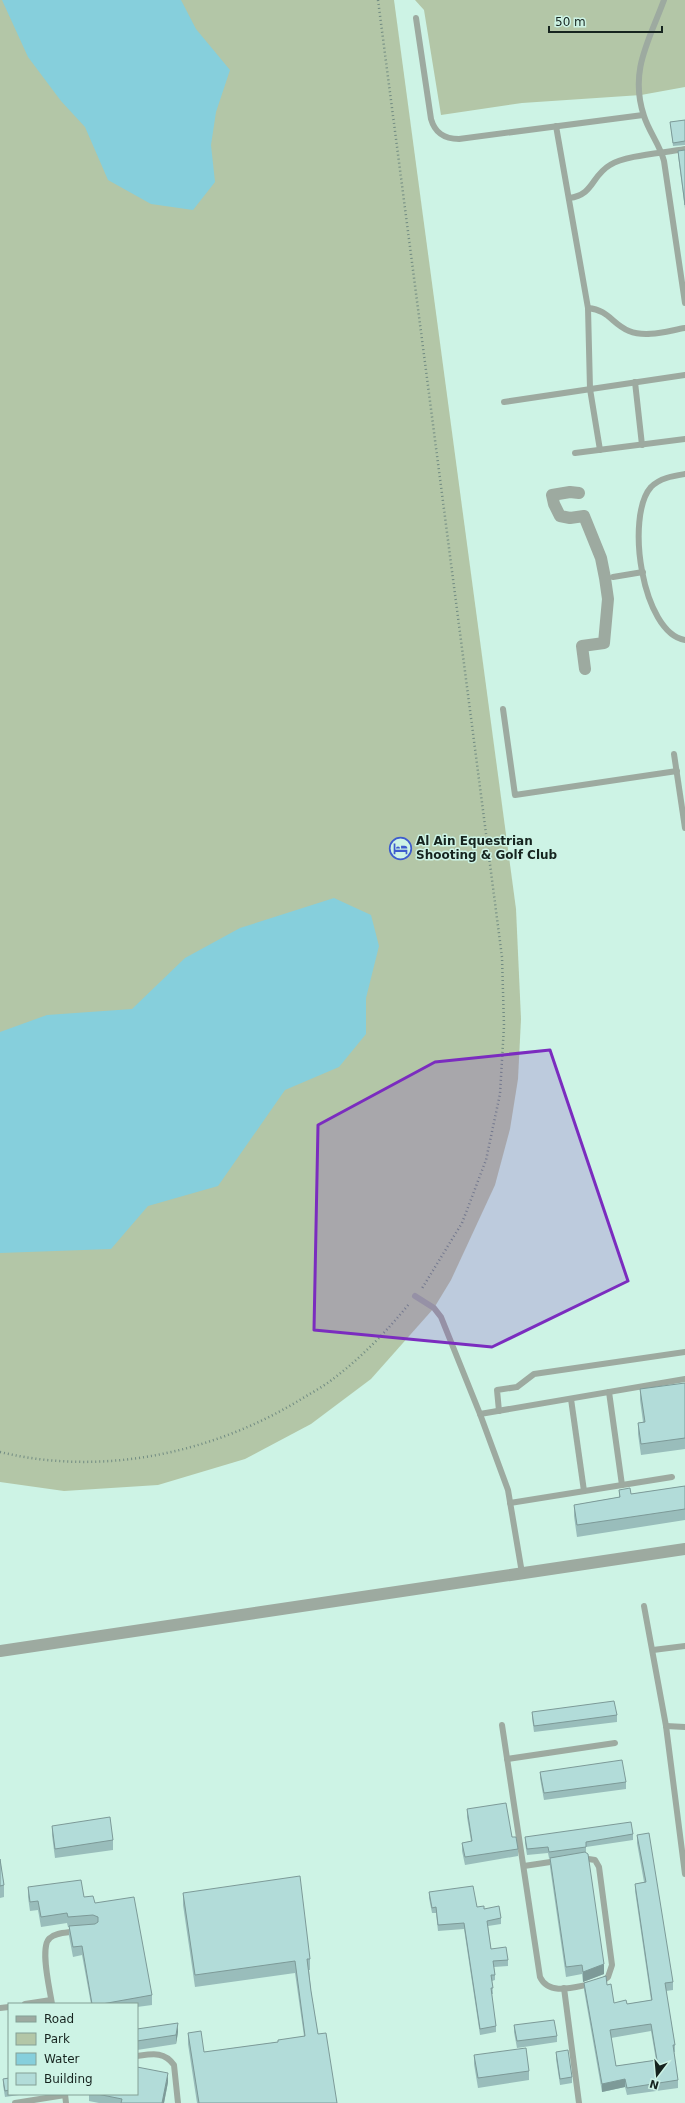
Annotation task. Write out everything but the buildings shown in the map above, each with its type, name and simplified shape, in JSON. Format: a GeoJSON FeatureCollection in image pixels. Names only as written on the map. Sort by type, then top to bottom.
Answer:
{"type":"FeatureCollection","features":[{"type":"Feature","properties":{"kind":"street"},"geometry":{"type":"LineString","coordinates":[[579,494],[570,492],[552,495],[554,504],[560,516],[570,518],[584,516],[601,558],[605,578],[608,599],[604,643],[582,646],[585,669]]}},
{"type":"Feature","properties":{"kind":"street"},"geometry":{"type":"LineString","coordinates":[[0,1651],[685,1549]]}},
{"type":"Feature","properties":{"kind":"lane"},"geometry":{"type":"LineString","coordinates":[[664,0],[638,74],[638,90],[643,115],[650,132],[662,153],[685,304]]}},
{"type":"Feature","properties":{"kind":"lane"},"geometry":{"type":"LineString","coordinates":[[416,18],[431,119],[437,132],[450,139],[643,115]]}},
{"type":"Feature","properties":{"kind":"lane"},"geometry":{"type":"LineString","coordinates":[[556,126],[588,308],[590,389],[600,450]]}},
{"type":"Feature","properties":{"kind":"lane"},"geometry":{"type":"LineString","coordinates":[[569,198],[585,194],[602,171],[622,160],[685,149]]}},
{"type":"Feature","properties":{"kind":"lane"},"geometry":{"type":"LineString","coordinates":[[588,308],[603,311],[621,327],[638,333],[647,334],[685,328]]}},
{"type":"Feature","properties":{"kind":"lane"},"geometry":{"type":"LineString","coordinates":[[504,402],[685,375]]}},
{"type":"Feature","properties":{"kind":"lane"},"geometry":{"type":"LineString","coordinates":[[635,382],[642,445]]}},
{"type":"Feature","properties":{"kind":"lane"},"geometry":{"type":"LineString","coordinates":[[575,453],[685,439]]}},
{"type":"Feature","properties":{"kind":"lane"},"geometry":{"type":"LineString","coordinates":[[685,474],[660,480],[651,487],[645,496],[640,531],[643,572],[649,598],[660,622],[673,636],[685,640]]}},
{"type":"Feature","properties":{"kind":"lane"},"geometry":{"type":"LineString","coordinates":[[605,578],[643,572]]}},
{"type":"Feature","properties":{"kind":"lane"},"geometry":{"type":"LineString","coordinates":[[503,709],[515,795],[677,771]]}},
{"type":"Feature","properties":{"kind":"lane"},"geometry":{"type":"LineString","coordinates":[[674,754],[685,828]]}},
{"type":"Feature","properties":{"kind":"lane"},"geometry":{"type":"LineString","coordinates":[[415,1296],[434,1308],[441,1317],[480,1414],[508,1490],[522,1573]]}},
{"type":"Feature","properties":{"kind":"lane"},"geometry":{"type":"LineString","coordinates":[[499,1411],[497,1390],[517,1387],[534,1374],[685,1352]]}},
{"type":"Feature","properties":{"kind":"lane"},"geometry":{"type":"LineString","coordinates":[[480,1414],[685,1379]]}},
{"type":"Feature","properties":{"kind":"lane"},"geometry":{"type":"LineString","coordinates":[[609,1392],[622,1485]]}},
{"type":"Feature","properties":{"kind":"lane"},"geometry":{"type":"LineString","coordinates":[[571,1399],[584,1491]]}},
{"type":"Feature","properties":{"kind":"lane"},"geometry":{"type":"LineString","coordinates":[[510,1502],[672,1477]]}},
{"type":"Feature","properties":{"kind":"lane"},"geometry":{"type":"LineString","coordinates":[[644,1606],[666,1726],[685,1874]]}},
{"type":"Feature","properties":{"kind":"lane"},"geometry":{"type":"LineString","coordinates":[[653,1650],[685,1646]]}},
{"type":"Feature","properties":{"kind":"lane"},"geometry":{"type":"LineString","coordinates":[[502,1725],[540,1977],[550,1987],[564,1988],[600,1983],[608,1977],[612,1965],[599,1868],[595,1860],[590,1858],[578,1858]]}},
{"type":"Feature","properties":{"kind":"lane"},"geometry":{"type":"LineString","coordinates":[[666,1726],[685,1727]]}},
{"type":"Feature","properties":{"kind":"lane"},"geometry":{"type":"LineString","coordinates":[[507,1759],[616,1743]]}},
{"type":"Feature","properties":{"kind":"lane"},"geometry":{"type":"LineString","coordinates":[[524,1866],[562,1860]]}},
{"type":"Feature","properties":{"kind":"lane"},"geometry":{"type":"LineString","coordinates":[[38,2003],[52,2002],[45,1952],[46,1943],[53,1936],[87,1930]]}},
{"type":"Feature","properties":{"kind":"lane"},"geometry":{"type":"LineString","coordinates":[[564,1988],[579,2103]]}},
{"type":"Feature","properties":{"kind":"lane"},"geometry":{"type":"LineString","coordinates":[[138,2056],[158,2054],[170,2060],[174,2065],[178,2103]]}},
{"type":"Feature","properties":{"kind":"lane"},"geometry":{"type":"LineString","coordinates":[[15,2103],[59,2095]]}},
{"type":"Feature","properties":{"kind":"path"},"geometry":{"type":"LineString","coordinates":[[0,1452],[19,1457],[87,1462],[155,1457],[212,1442],[275,1415],[333,1379],[384,1334],[427,1282],[462,1223],[486,1160],[500,1094],[504,1026],[502,957],[378,0]]}},
{"type":"Feature","properties":{"kind":"highlighted area"},"geometry":{"type":"Polygon","coordinates":[[[550,1050],[628,1281],[492,1347],[314,1330],[318,1125],[435,1062],[550,1050]]]}},
{"type":"Feature","properties":{"kind":"green space"},"geometry":{"type":"Polygon","coordinates":[[[0,0],[394,0],[516,909],[521,1019],[518,1079],[510,1129],[495,1185],[451,1280],[434,1308],[371,1379],[311,1424],[245,1459],[158,1485],[64,1491],[0,1482],[0,0]]]}},
{"type":"Feature","properties":{"kind":"green space"},"geometry":{"type":"Polygon","coordinates":[[[415,0],[685,0],[685,87],[641,95],[522,103],[441,115],[424,10],[415,0]]]}},
{"type":"Feature","properties":{"kind":"water"},"geometry":{"type":"Polygon","coordinates":[[[2,0],[181,0],[196,29],[230,70],[216,112],[211,145],[215,182],[193,210],[151,204],[108,180],[85,127],[61,101],[28,57],[2,0]]]}},
{"type":"Feature","properties":{"kind":"water"},"geometry":{"type":"Polygon","coordinates":[[[334,898],[371,915],[379,946],[366,998],[366,1034],[339,1067],[285,1090],[218,1186],[148,1206],[111,1249],[0,1253],[0,1032],[47,1015],[132,1009],[185,958],[240,928],[334,898]]]}},
{"type":"Feature","properties":{"kind":"place","name":"Al Ain Equestrian Shooting & Golf Club"},"geometry":{"type":"Point","coordinates":[401,848]}}]}
